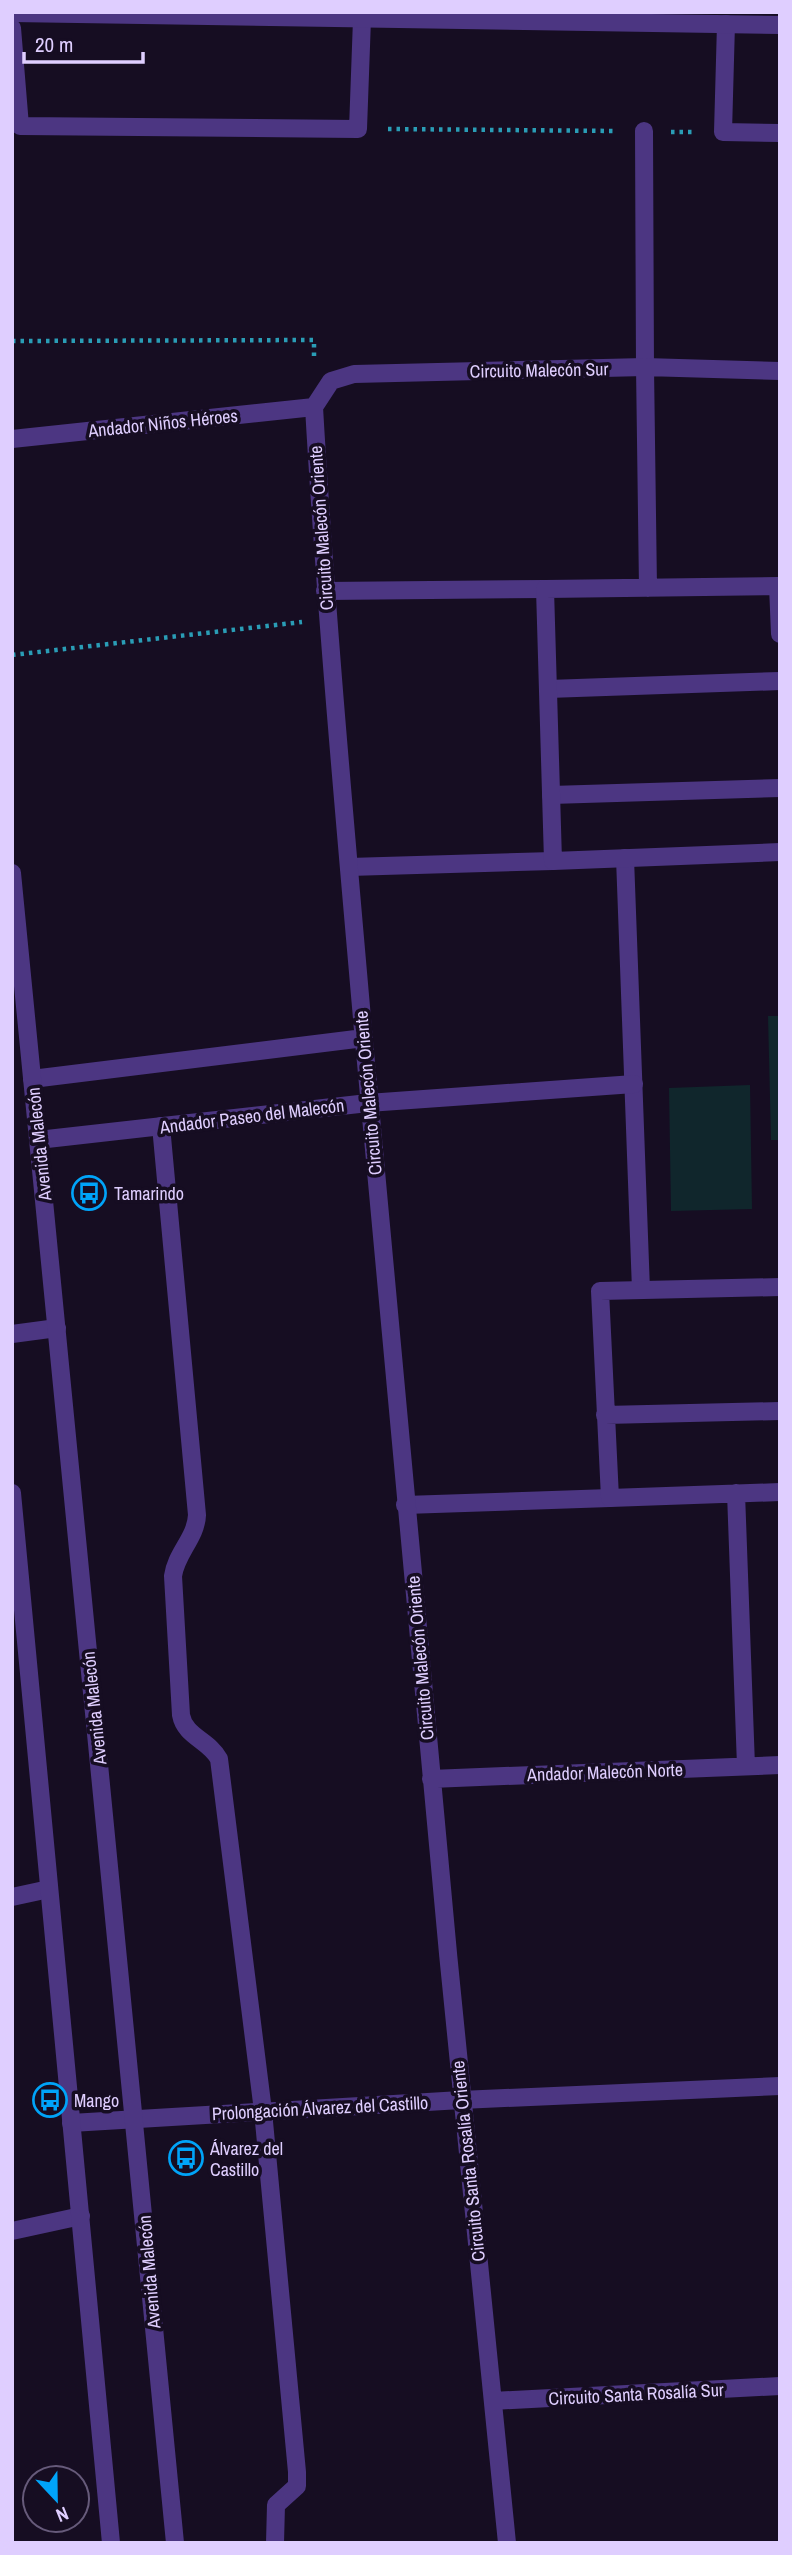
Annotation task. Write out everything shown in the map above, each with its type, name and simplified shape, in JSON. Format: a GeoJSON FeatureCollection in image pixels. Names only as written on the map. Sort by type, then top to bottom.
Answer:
{"type":"FeatureCollection","features":[{"type":"Feature","properties":{"kind":"street"},"geometry":{"type":"LineString","coordinates":[[12,13],[780,25]]}},
{"type":"Feature","properties":{"kind":"street"},"geometry":{"type":"LineString","coordinates":[[12,28],[20,126],[358,129],[362,19]]}},
{"type":"Feature","properties":{"kind":"street"},"geometry":{"type":"LineString","coordinates":[[726,24],[723,132],[780,133]]}},
{"type":"Feature","properties":{"kind":"street"},"geometry":{"type":"LineString","coordinates":[[645,131],[648,588]]}},
{"type":"Feature","properties":{"kind":"street","name":"Circuito Malecón Sur"},"geometry":{"type":"LineString","coordinates":[[314,407],[331,381],[354,374],[645,367],[780,371]]}},
{"type":"Feature","properties":{"kind":"street","name":"Andador Niños Héroes"},"geometry":{"type":"LineString","coordinates":[[12,439],[314,407]]}},
{"type":"Feature","properties":{"kind":"street","name":"Circuito Malecón Oriente"},"geometry":{"type":"LineString","coordinates":[[314,407],[327,619],[368,1102],[431,1779]]}},
{"type":"Feature","properties":{"kind":"street"},"geometry":{"type":"LineString","coordinates":[[325,591],[778,586],[780,634]]}},
{"type":"Feature","properties":{"kind":"street"},"geometry":{"type":"LineString","coordinates":[[545,589],[553,861]]}},
{"type":"Feature","properties":{"kind":"street"},"geometry":{"type":"LineString","coordinates":[[548,689],[780,681]]}},
{"type":"Feature","properties":{"kind":"street"},"geometry":{"type":"LineString","coordinates":[[551,795],[780,788]]}},
{"type":"Feature","properties":{"kind":"street"},"geometry":{"type":"LineString","coordinates":[[349,867],[780,852]]}},
{"type":"Feature","properties":{"kind":"street"},"geometry":{"type":"LineString","coordinates":[[625,858],[641,1290]]}},
{"type":"Feature","properties":{"kind":"street","name":"Avenida Malecón"},"geometry":{"type":"LineString","coordinates":[[12,873],[175,2543]]}},
{"type":"Feature","properties":{"kind":"street"},"geometry":{"type":"LineString","coordinates":[[33,1079],[364,1038]]}},
{"type":"Feature","properties":{"kind":"street","name":"Andador Paseo del Malecón"},"geometry":{"type":"LineString","coordinates":[[38,1140],[368,1102],[634,1084]]}},
{"type":"Feature","properties":{"kind":"street"},"geometry":{"type":"LineString","coordinates":[[161,1126],[197,1514],[195,1529],[175,1563],[173,1576],[181,1714],[187,1730],[216,1752],[219,1759],[263,2111],[298,2482],[295,2490],[276,2505],[275,2543]]}},
{"type":"Feature","properties":{"kind":"street"},"geometry":{"type":"LineString","coordinates":[[610,1498],[600,1291],[780,1287]]}},
{"type":"Feature","properties":{"kind":"street"},"geometry":{"type":"LineString","coordinates":[[12,1334],[57,1328]]}},
{"type":"Feature","properties":{"kind":"street"},"geometry":{"type":"LineString","coordinates":[[605,1415],[780,1411]]}},
{"type":"Feature","properties":{"kind":"street"},"geometry":{"type":"LineString","coordinates":[[405,1505],[780,1492]]}},
{"type":"Feature","properties":{"kind":"street"},"geometry":{"type":"LineString","coordinates":[[12,1493],[18,1611],[50,1889],[111,2543]]}},
{"type":"Feature","properties":{"kind":"street"},"geometry":{"type":"LineString","coordinates":[[736,1493],[746,1766]]}},
{"type":"Feature","properties":{"kind":"street","name":"Andador Malecón Norte"},"geometry":{"type":"LineString","coordinates":[[431,1779],[780,1765]]}},
{"type":"Feature","properties":{"kind":"street","name":"Circuito Santa Rosalía Oriente"},"geometry":{"type":"LineString","coordinates":[[431,1779],[507,2543]]}},
{"type":"Feature","properties":{"kind":"street"},"geometry":{"type":"LineString","coordinates":[[12,1897],[50,1889]]}},
{"type":"Feature","properties":{"kind":"street","name":"Prolongación Álvarez del Castillo"},"geometry":{"type":"LineString","coordinates":[[71,2123],[461,2100],[780,2086]]}},
{"type":"Feature","properties":{"kind":"street"},"geometry":{"type":"LineString","coordinates":[[12,2231],[81,2216]]}},
{"type":"Feature","properties":{"kind":"street","name":"Circuito Santa Rosalía Sur"},"geometry":{"type":"LineString","coordinates":[[493,2401],[780,2386]]}},
{"type":"Feature","properties":{"kind":"path"},"geometry":{"type":"LineString","coordinates":[[358,129],[723,132]]}},
{"type":"Feature","properties":{"kind":"path"},"geometry":{"type":"LineString","coordinates":[[12,341],[314,340],[314,407]]}},
{"type":"Feature","properties":{"kind":"path"},"geometry":{"type":"LineString","coordinates":[[12,655],[327,619]]}},
{"type":"Feature","properties":{"kind":"shaded area"},"geometry":{"type":"Polygon","coordinates":[[[768,1016],[780,1016],[780,1140],[771,1140],[768,1016]]]}},
{"type":"Feature","properties":{"kind":"shaded area"},"geometry":{"type":"Polygon","coordinates":[[[750,1085],[752,1209],[671,1211],[669,1088],[750,1085]]]}},
{"type":"Feature","properties":{"kind":"place","name":"Tamarindo"},"geometry":{"type":"Point","coordinates":[89,1193]}},
{"type":"Feature","properties":{"kind":"place","name":"Mango"},"geometry":{"type":"Point","coordinates":[50,2100]}},
{"type":"Feature","properties":{"kind":"place","name":"Álvarez del Castillo"},"geometry":{"type":"Point","coordinates":[186,2158]}}]}
